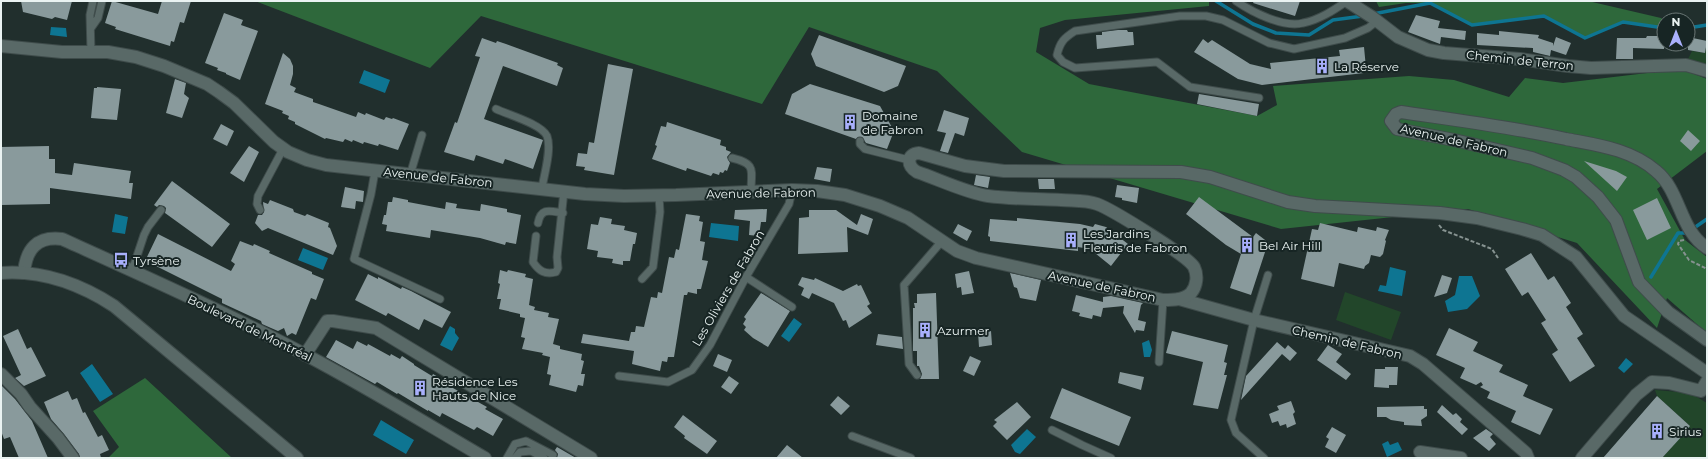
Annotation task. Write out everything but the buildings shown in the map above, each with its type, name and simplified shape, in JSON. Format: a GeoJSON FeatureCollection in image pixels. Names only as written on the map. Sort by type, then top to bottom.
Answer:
{"type":"FeatureCollection","features":[{"type":"Feature","properties":{"kind":"street","name":"Chemin de Terron"},"geometry":{"type":"LineString","coordinates":[[1351,3],[1398,37],[1428,50],[1591,68],[1686,65],[1707,71]]}},
{"type":"Feature","properties":{"kind":"street","name":"Avenue de Fabron"},"geometry":{"type":"LineString","coordinates":[[1,46],[62,52],[108,52],[136,57],[164,66],[207,84],[234,103],[283,149],[307,160],[326,165],[410,175],[624,196],[659,196],[792,190],[845,195],[880,206],[908,218],[957,251],[976,258],[1163,300],[1179,299]]}},
{"type":"Feature","properties":{"kind":"street","name":"Avenue de Fabron"},"geometry":{"type":"LineString","coordinates":[[1707,248],[1696,240],[1669,185],[1656,170],[1625,153],[1526,131],[1401,112],[1396,114],[1392,121],[1397,129],[1454,140],[1532,158],[1564,170],[1576,177],[1598,196],[1616,220],[1639,282],[1668,312],[1707,340]]}},
{"type":"Feature","properties":{"kind":"street"},"geometry":{"type":"LineString","coordinates":[[1179,299],[1187,296],[1194,288],[1196,281],[1194,266],[1176,252],[1116,213],[1097,204],[1078,201],[987,196],[916,172],[911,168],[909,160],[914,153],[919,153],[965,166],[1004,171],[1181,172],[1210,177],[1288,202],[1315,206],[1431,212],[1477,218],[1522,228],[1542,235],[1576,257],[1624,316],[1707,373]]}},
{"type":"Feature","properties":{"kind":"street","name":"Boulevard de Montréal"},"geometry":{"type":"LineString","coordinates":[[24,273],[24,266],[34,245],[42,240],[51,238],[62,239],[305,355],[366,388],[485,458]]}},
{"type":"Feature","properties":{"kind":"street"},"geometry":{"type":"LineString","coordinates":[[1,273],[24,273],[51,277],[87,290],[114,306],[297,458]]}},
{"type":"Feature","properties":{"kind":"street","name":"Chemin de Fabron"},"geometry":{"type":"LineString","coordinates":[[1179,299],[1254,320],[1410,356],[1423,364],[1509,438],[1526,453],[1528,458]]}},
{"type":"Feature","properties":{"kind":"street"},"geometry":{"type":"LineString","coordinates":[[305,355],[327,321],[376,328],[591,458]]}},
{"type":"Feature","properties":{"kind":"street"},"geometry":{"type":"LineString","coordinates":[[1,374],[21,394],[30,407],[58,438],[73,458]]}},
{"type":"Feature","properties":{"kind":"street"},"geometry":{"type":"LineString","coordinates":[[1582,458],[1636,396],[1652,382],[1669,383],[1700,391],[1707,381]]}},
{"type":"Feature","properties":{"kind":"street"},"geometry":{"type":"LineString","coordinates":[[1420,452],[1460,458]]}},
{"type":"Feature","properties":{"kind":"lane"},"geometry":{"type":"LineString","coordinates":[[91,52],[90,29],[93,1]]}},
{"type":"Feature","properties":{"kind":"lane"},"geometry":{"type":"LineString","coordinates":[[90,29],[98,18],[102,1]]}},
{"type":"Feature","properties":{"kind":"lane"},"geometry":{"type":"LineString","coordinates":[[1236,1],[1249,10],[1284,23],[1302,24],[1351,3]]}},
{"type":"Feature","properties":{"kind":"lane"},"geometry":{"type":"LineString","coordinates":[[1259,98],[1190,87],[1157,62],[1075,68],[1063,62],[1057,55],[1059,46],[1064,38],[1075,31],[1180,16],[1206,16],[1223,20],[1269,43],[1294,49],[1345,38],[1368,28],[1375,19]]}},
{"type":"Feature","properties":{"kind":"lane"},"geometry":{"type":"LineString","coordinates":[[496,109],[538,127],[546,136],[548,151],[542,188]]}},
{"type":"Feature","properties":{"kind":"lane"},"geometry":{"type":"LineString","coordinates":[[410,175],[422,135]]}},
{"type":"Feature","properties":{"kind":"lane"},"geometry":{"type":"LineString","coordinates":[[860,141],[860,144],[865,149],[909,160]]}},
{"type":"Feature","properties":{"kind":"lane"},"geometry":{"type":"LineString","coordinates":[[260,210],[257,204],[258,196],[283,149]]}},
{"type":"Feature","properties":{"kind":"lane"},"geometry":{"type":"LineString","coordinates":[[732,158],[745,161],[749,165],[751,173],[751,192]]}},
{"type":"Feature","properties":{"kind":"lane"},"geometry":{"type":"LineString","coordinates":[[375,171],[371,194],[354,259],[440,299]]}},
{"type":"Feature","properties":{"kind":"lane","name":"Les Oliviers de Fabron"},"geometry":{"type":"LineString","coordinates":[[619,376],[668,382],[692,370],[710,345],[746,277],[789,204],[792,190]]}},
{"type":"Feature","properties":{"kind":"lane"},"geometry":{"type":"LineString","coordinates":[[536,236],[533,262],[540,271],[546,273],[556,272],[558,268],[557,256],[563,213],[564,191]]}},
{"type":"Feature","properties":{"kind":"lane"},"geometry":{"type":"LineString","coordinates":[[642,280],[653,267],[660,212],[659,196]]}},
{"type":"Feature","properties":{"kind":"lane"},"geometry":{"type":"LineString","coordinates":[[136,273],[144,235],[148,226],[161,210]]}},
{"type":"Feature","properties":{"kind":"lane"},"geometry":{"type":"LineString","coordinates":[[538,223],[539,217],[544,212],[563,213]]}},
{"type":"Feature","properties":{"kind":"lane"},"geometry":{"type":"LineString","coordinates":[[916,375],[909,364],[904,284],[942,241]]}},
{"type":"Feature","properties":{"kind":"lane"},"geometry":{"type":"LineString","coordinates":[[1264,458],[1236,433],[1231,420],[1254,320],[1268,275]]}},
{"type":"Feature","properties":{"kind":"lane"},"geometry":{"type":"LineString","coordinates":[[746,277],[792,307]]}},
{"type":"Feature","properties":{"kind":"lane"},"geometry":{"type":"LineString","coordinates":[[1159,362],[1163,300]]}},
{"type":"Feature","properties":{"kind":"lane"},"geometry":{"type":"LineString","coordinates":[[1052,430],[1111,458]]}},
{"type":"Feature","properties":{"kind":"lane"},"geometry":{"type":"LineString","coordinates":[[852,436],[911,458]]}},
{"type":"Feature","properties":{"kind":"lane"},"geometry":{"type":"LineString","coordinates":[[507,458],[515,444],[526,441],[552,455]]}},
{"type":"Feature","properties":{"kind":"lane"},"geometry":{"type":"LineString","coordinates":[[514,458],[520,452],[531,451],[544,458]]}},
{"type":"Feature","properties":{"kind":"path"},"geometry":{"type":"LineString","coordinates":[[1431,212],[1443,230],[1492,249],[1498,258]]}},
{"type":"Feature","properties":{"kind":"path"},"geometry":{"type":"LineString","coordinates":[[1696,240],[1679,241],[1678,244],[1689,260],[1707,269]]}},
{"type":"Feature","properties":{"kind":"green space"},"geometry":{"type":"Polygon","coordinates":[[[255,1],[1209,1],[1209,6],[1065,20],[1040,28],[1036,52],[1089,84],[1257,116],[1277,105],[1273,86],[1409,76],[1454,80],[1509,97],[1525,78],[1563,83],[1681,69],[1707,79],[1707,151],[1657,189],[1685,240],[1707,257],[1707,333],[1667,298],[1657,328],[1577,243],[1468,209],[1281,229],[1022,152],[937,71],[809,27],[762,104],[481,16],[430,68],[255,1]]]}},
{"type":"Feature","properties":{"kind":"green space"},"geometry":{"type":"Polygon","coordinates":[[[1376,1],[1588,1],[1656,17],[1656,27],[1623,22],[1585,38],[1544,16],[1472,25],[1430,3],[1406,3],[1379,7],[1376,1]]]}},
{"type":"Feature","properties":{"kind":"green space"},"geometry":{"type":"Polygon","coordinates":[[[1706,47],[1707,65],[1688,59],[1692,52],[1705,53],[1706,47]]]}},
{"type":"Feature","properties":{"kind":"green space"},"geometry":{"type":"Polygon","coordinates":[[[1345,292],[1401,312],[1391,340],[1336,320],[1345,292]]]}},
{"type":"Feature","properties":{"kind":"green space"},"geometry":{"type":"Polygon","coordinates":[[[145,378],[232,458],[108,458],[119,447],[93,411],[145,378]]]}},
{"type":"Feature","properties":{"kind":"green space"},"geometry":{"type":"Polygon","coordinates":[[[1655,390],[1690,393],[1707,403],[1707,458],[1662,458],[1690,426],[1657,396],[1655,390]]]}},
{"type":"Feature","properties":{"kind":"water"},"geometry":{"type":"Polygon","coordinates":[[[51,27],[66,28],[67,37],[50,35],[51,27]]]}},
{"type":"Feature","properties":{"kind":"water"},"geometry":{"type":"Polygon","coordinates":[[[364,70],[390,80],[385,93],[359,83],[364,70]]]}},
{"type":"Feature","properties":{"kind":"water"},"geometry":{"type":"Polygon","coordinates":[[[115,214],[128,217],[125,234],[112,232],[115,214]]]}},
{"type":"Feature","properties":{"kind":"water"},"geometry":{"type":"Polygon","coordinates":[[[711,223],[739,226],[738,241],[709,237],[711,223]]]}},
{"type":"Feature","properties":{"kind":"water"},"geometry":{"type":"Polygon","coordinates":[[[303,248],[328,258],[323,270],[298,260],[303,248]]]}},
{"type":"Feature","properties":{"kind":"water"},"geometry":{"type":"Polygon","coordinates":[[[1390,267],[1406,271],[1402,296],[1378,291],[1380,285],[1386,286],[1390,267]]]}},
{"type":"Feature","properties":{"kind":"water"},"geometry":{"type":"Polygon","coordinates":[[[1459,276],[1472,276],[1480,296],[1467,309],[1448,312],[1445,301],[1455,295],[1459,276]]]}},
{"type":"Feature","properties":{"kind":"water"},"geometry":{"type":"Polygon","coordinates":[[[794,318],[802,324],[789,342],[781,336],[794,318]]]}},
{"type":"Feature","properties":{"kind":"water"},"geometry":{"type":"Polygon","coordinates":[[[450,326],[455,329],[455,333],[459,338],[452,351],[440,345],[450,326]]]}},
{"type":"Feature","properties":{"kind":"water"},"geometry":{"type":"Polygon","coordinates":[[[1149,340],[1152,350],[1150,357],[1144,357],[1142,343],[1149,340]]]}},
{"type":"Feature","properties":{"kind":"water"},"geometry":{"type":"Polygon","coordinates":[[[1626,358],[1633,364],[1624,373],[1618,368],[1626,358]]]}},
{"type":"Feature","properties":{"kind":"water"},"geometry":{"type":"Polygon","coordinates":[[[92,364],[113,394],[100,402],[80,373],[92,364]]]}},
{"type":"Feature","properties":{"kind":"water"},"geometry":{"type":"Polygon","coordinates":[[[381,420],[414,440],[406,454],[373,435],[381,420]]]}},
{"type":"Feature","properties":{"kind":"water"},"geometry":{"type":"Polygon","coordinates":[[[1027,429],[1036,437],[1020,454],[1015,452],[1011,445],[1027,429]]]}},
{"type":"Feature","properties":{"kind":"water"},"geometry":{"type":"Polygon","coordinates":[[[1388,441],[1390,445],[1398,442],[1402,450],[1387,457],[1382,444],[1388,441]]]}},
{"type":"Feature","properties":{"kind":"waterway"},"geometry":{"type":"LineString","coordinates":[[1216,1],[1253,24],[1276,33],[1309,35],[1333,20],[1363,16]]}},
{"type":"Feature","properties":{"kind":"waterway"},"geometry":{"type":"LineString","coordinates":[[1373,14],[1430,3],[1472,25],[1544,16],[1585,38],[1623,22],[1656,27]]}},
{"type":"Feature","properties":{"kind":"waterway"},"geometry":{"type":"LineString","coordinates":[[1696,27],[1707,25]]}},
{"type":"Feature","properties":{"kind":"waterway"},"geometry":{"type":"LineString","coordinates":[[1694,228],[1707,219]]}},
{"type":"Feature","properties":{"kind":"waterway"},"geometry":{"type":"LineString","coordinates":[[1651,277],[1678,233],[1685,233]]}},
{"type":"Feature","properties":{"kind":"place","name":"La Réserve"},"geometry":{"type":"Point","coordinates":[1322,66]}},
{"type":"Feature","properties":{"kind":"place","name":"Domaine de Fabron"},"geometry":{"type":"Point","coordinates":[850,122]}},
{"type":"Feature","properties":{"kind":"place","name":"Les Jardins Fleuris de Fabron"},"geometry":{"type":"Point","coordinates":[1071,240]}},
{"type":"Feature","properties":{"kind":"place","name":"Bel Air Hill"},"geometry":{"type":"Point","coordinates":[1247,245]}},
{"type":"Feature","properties":{"kind":"place","name":"Tyrsène"},"geometry":{"type":"Point","coordinates":[121,260]}},
{"type":"Feature","properties":{"kind":"place","name":"Azurmer"},"geometry":{"type":"Point","coordinates":[925,330]}},
{"type":"Feature","properties":{"kind":"place","name":"Résidence Les Hauts de Nice"},"geometry":{"type":"Point","coordinates":[420,388]}},
{"type":"Feature","properties":{"kind":"place","name":"Sirius"},"geometry":{"type":"Point","coordinates":[1657,431]}}]}
